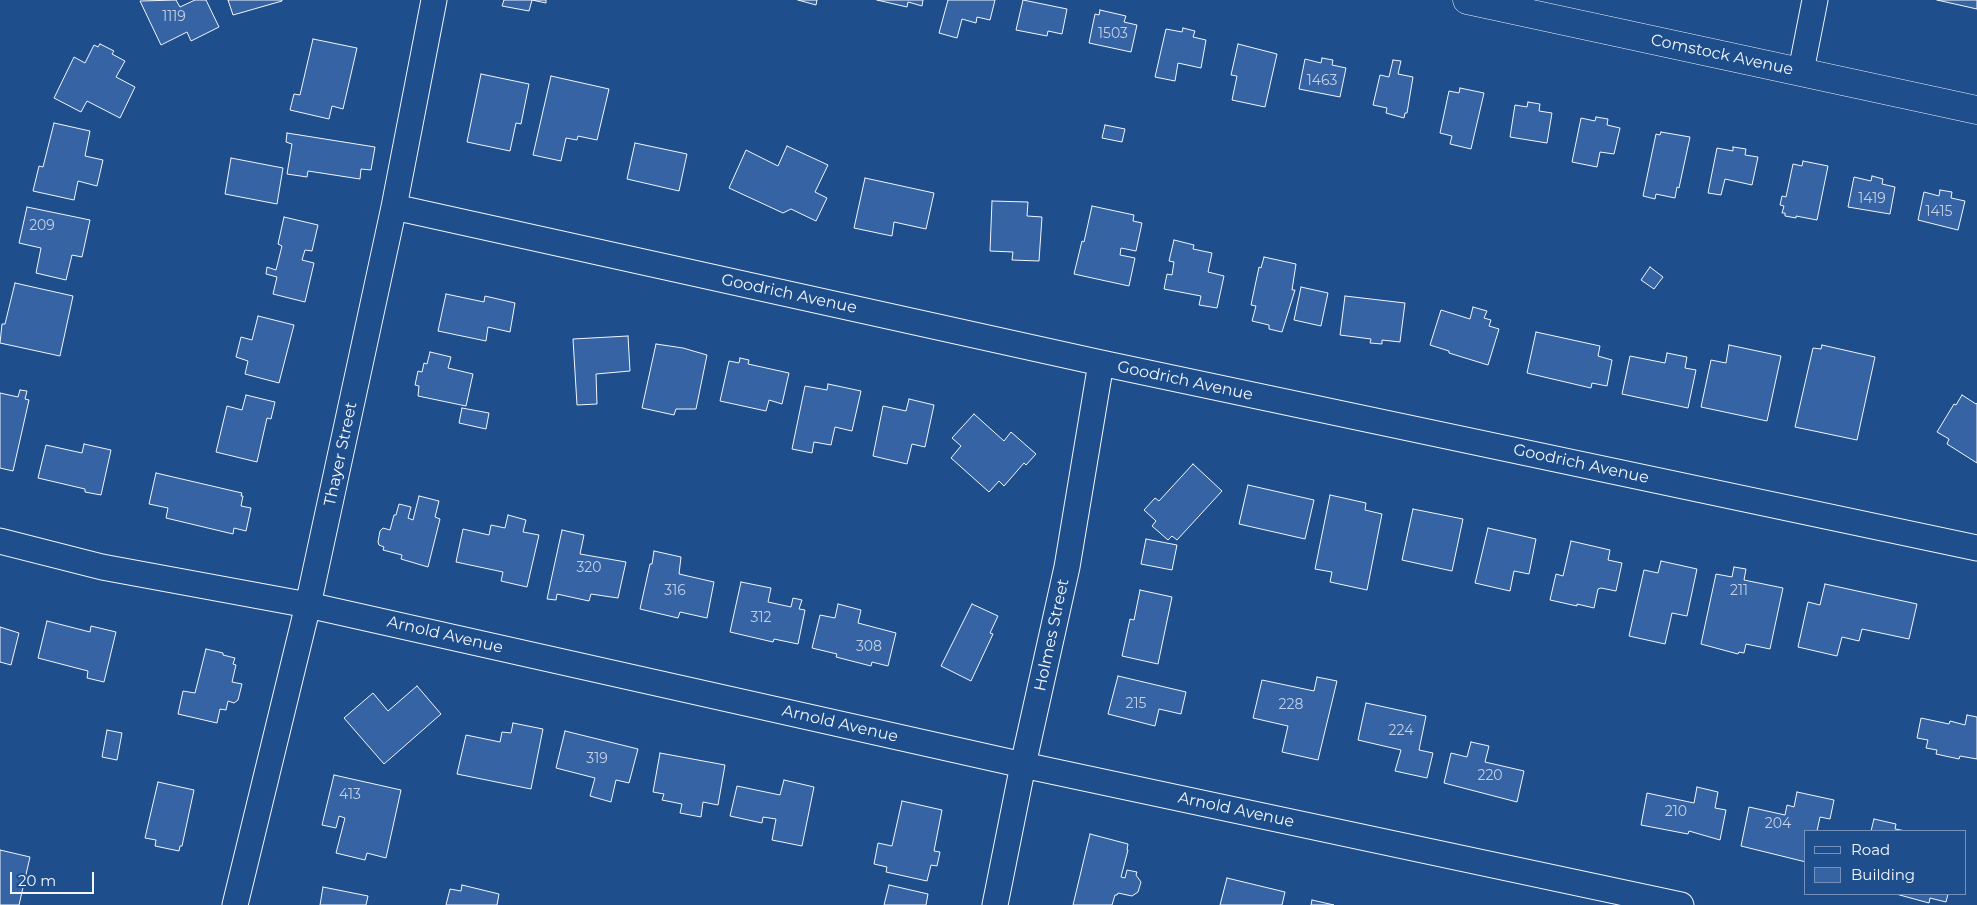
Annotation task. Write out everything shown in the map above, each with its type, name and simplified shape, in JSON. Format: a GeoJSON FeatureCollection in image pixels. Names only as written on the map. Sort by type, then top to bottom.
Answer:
{"type":"FeatureCollection","features":[{"type":"Feature","properties":{"kind":"street","name":"Thayer Street"},"geometry":{"type":"LineString","coordinates":[[235,905],[308,605],[394,207],[434,0]]}},
{"type":"Feature","properties":{"kind":"street","name":"Comstock Avenue"},"geometry":{"type":"LineString","coordinates":[[1467,0],[1977,110]]}},
{"type":"Feature","properties":{"kind":"street"},"geometry":{"type":"LineString","coordinates":[[1801,72],[1815,0]]}},
{"type":"Feature","properties":{"kind":"street","name":"Goodrich Avenue"},"geometry":{"type":"LineString","coordinates":[[394,207],[1101,363],[1977,548]]}},
{"type":"Feature","properties":{"kind":"street","name":"Holmes Street"},"geometry":{"type":"LineString","coordinates":[[995,905],[1023,765],[1067,567],[1101,363]]}},
{"type":"Feature","properties":{"kind":"street","name":"Arnold Avenue"},"geometry":{"type":"LineString","coordinates":[[0,541],[102,567],[308,605],[1023,765],[1681,905]]}},
{"type":"Feature","properties":{"kind":"building"},"geometry":{"type":"Polygon","coordinates":[[[176,0],[180,7],[195,0],[206,0],[219,27],[191,41],[187,32],[161,45],[140,1],[176,0]]]}},
{"type":"Feature","properties":{"kind":"building"},"geometry":{"type":"Polygon","coordinates":[[[228,0],[282,0],[282,1],[233,15],[228,0]]]}},
{"type":"Feature","properties":{"kind":"building"},"geometry":{"type":"Polygon","coordinates":[[[504,0],[532,0],[529,11],[502,6],[504,0]]]}},
{"type":"Feature","properties":{"kind":"building"},"geometry":{"type":"Polygon","coordinates":[[[532,0],[546,0],[546,3],[532,0]]]}},
{"type":"Feature","properties":{"kind":"building"},"geometry":{"type":"Polygon","coordinates":[[[798,0],[817,0],[816,5],[798,0]]]}},
{"type":"Feature","properties":{"kind":"building"},"geometry":{"type":"Polygon","coordinates":[[[877,0],[923,0],[922,6],[908,2],[907,7],[877,0]]]}},
{"type":"Feature","properties":{"kind":"building"},"geometry":{"type":"Polygon","coordinates":[[[948,0],[995,0],[990,20],[977,17],[976,23],[962,19],[957,38],[939,33],[948,0]]]}},
{"type":"Feature","properties":{"kind":"building"},"geometry":{"type":"Polygon","coordinates":[[[1023,0],[1067,9],[1062,34],[1048,31],[1047,36],[1016,30],[1023,0]]]}},
{"type":"Feature","properties":{"kind":"building"},"geometry":{"type":"Polygon","coordinates":[[[1937,0],[1977,0],[1977,9],[1937,0]]]}},
{"type":"Feature","properties":{"kind":"building"},"geometry":{"type":"Polygon","coordinates":[[[1100,10],[1126,16],[1124,22],[1137,25],[1131,52],[1089,43],[1095,14],[1099,15],[1100,10]]]}},
{"type":"Feature","properties":{"kind":"building"},"geometry":{"type":"Polygon","coordinates":[[[1183,28],[1195,31],[1193,37],[1206,40],[1201,68],[1178,63],[1175,81],[1155,77],[1166,29],[1182,32],[1183,28]]]}},
{"type":"Feature","properties":{"kind":"building"},"geometry":{"type":"Polygon","coordinates":[[[313,39],[357,48],[343,109],[332,106],[329,119],[290,110],[294,94],[300,95],[313,39]]]}},
{"type":"Feature","properties":{"kind":"building"},"geometry":{"type":"Polygon","coordinates":[[[100,44],[114,51],[112,54],[125,61],[116,77],[135,87],[120,118],[87,101],[81,112],[54,98],[74,57],[85,63],[94,45],[98,47],[100,44]]]}},
{"type":"Feature","properties":{"kind":"building"},"geometry":{"type":"Polygon","coordinates":[[[1238,44],[1277,54],[1265,107],[1232,100],[1237,76],[1231,75],[1238,44]]]}},
{"type":"Feature","properties":{"kind":"building"},"geometry":{"type":"Polygon","coordinates":[[[1322,58],[1333,60],[1332,65],[1346,68],[1340,97],[1299,89],[1305,59],[1321,63],[1322,58]]]}},
{"type":"Feature","properties":{"kind":"building"},"geometry":{"type":"Polygon","coordinates":[[[1393,60],[1401,61],[1398,74],[1413,77],[1407,113],[1405,113],[1404,118],[1386,113],[1387,108],[1373,105],[1380,75],[1389,77],[1393,60]]]}},
{"type":"Feature","properties":{"kind":"building"},"geometry":{"type":"Polygon","coordinates":[[[481,74],[529,84],[521,124],[516,123],[510,151],[467,142],[481,74]]]}},
{"type":"Feature","properties":{"kind":"building"},"geometry":{"type":"Polygon","coordinates":[[[551,76],[609,89],[597,140],[578,136],[577,140],[566,138],[561,161],[533,155],[551,76]]]}},
{"type":"Feature","properties":{"kind":"building"},"geometry":{"type":"Polygon","coordinates":[[[1460,88],[1484,93],[1471,149],[1450,144],[1452,136],[1440,133],[1449,91],[1459,93],[1460,88]]]}},
{"type":"Feature","properties":{"kind":"building"},"geometry":{"type":"Polygon","coordinates":[[[1528,102],[1540,104],[1539,111],[1552,113],[1547,143],[1510,137],[1515,105],[1527,107],[1528,102]]]}},
{"type":"Feature","properties":{"kind":"building"},"geometry":{"type":"Polygon","coordinates":[[[1596,117],[1608,119],[1607,125],[1620,128],[1614,154],[1600,152],[1597,167],[1572,162],[1581,118],[1595,121],[1596,117]]]}},
{"type":"Feature","properties":{"kind":"building"},"geometry":{"type":"Polygon","coordinates":[[[54,123],[90,131],[85,156],[103,160],[97,186],[78,181],[74,200],[33,191],[39,166],[43,167],[54,123]]]}},
{"type":"Feature","properties":{"kind":"building"},"geometry":{"type":"Polygon","coordinates":[[[1105,125],[1125,129],[1122,142],[1102,138],[1105,125]]]}},
{"type":"Feature","properties":{"kind":"building"},"geometry":{"type":"Polygon","coordinates":[[[1661,132],[1690,137],[1675,198],[1656,194],[1655,199],[1643,196],[1656,134],[1660,135],[1661,132]]]}},
{"type":"Feature","properties":{"kind":"building"},"geometry":{"type":"Polygon","coordinates":[[[287,133],[375,147],[371,170],[361,169],[360,179],[308,171],[307,177],[287,174],[292,144],[286,142],[287,133]]]}},
{"type":"Feature","properties":{"kind":"building"},"geometry":{"type":"Polygon","coordinates":[[[635,143],[687,154],[679,191],[627,179],[635,143]]]}},
{"type":"Feature","properties":{"kind":"building"},"geometry":{"type":"Polygon","coordinates":[[[787,146],[828,165],[815,192],[827,198],[816,221],[791,209],[783,213],[729,188],[746,150],[778,166],[787,146]]]}},
{"type":"Feature","properties":{"kind":"building"},"geometry":{"type":"Polygon","coordinates":[[[1733,147],[1746,149],[1745,155],[1758,157],[1752,185],[1725,179],[1721,195],[1708,193],[1717,148],[1733,151],[1733,147]]]}},
{"type":"Feature","properties":{"kind":"building"},"geometry":{"type":"Polygon","coordinates":[[[231,158],[283,168],[277,204],[225,194],[231,158]]]}},
{"type":"Feature","properties":{"kind":"building"},"geometry":{"type":"Polygon","coordinates":[[[1803,161],[1828,166],[1817,220],[1785,216],[1785,213],[1782,213],[1784,206],[1780,205],[1782,196],[1786,197],[1793,164],[1802,166],[1803,161]]]}},
{"type":"Feature","properties":{"kind":"building"},"geometry":{"type":"Polygon","coordinates":[[[1872,176],[1883,179],[1882,184],[1895,187],[1890,214],[1848,207],[1854,177],[1871,181],[1872,176]]]}},
{"type":"Feature","properties":{"kind":"building"},"geometry":{"type":"Polygon","coordinates":[[[865,178],[934,193],[926,229],[894,222],[892,236],[854,228],[865,178]]]}},
{"type":"Feature","properties":{"kind":"building"},"geometry":{"type":"Polygon","coordinates":[[[1940,190],[1952,192],[1951,198],[1965,201],[1958,230],[1918,220],[1924,192],[1939,196],[1940,190]]]}},
{"type":"Feature","properties":{"kind":"building"},"geometry":{"type":"Polygon","coordinates":[[[992,201],[1028,202],[1027,216],[1042,217],[1039,261],[1012,260],[1013,252],[990,251],[992,201]]]}},
{"type":"Feature","properties":{"kind":"building"},"geometry":{"type":"Polygon","coordinates":[[[1092,206],[1134,215],[1133,221],[1142,223],[1136,251],[1121,248],[1120,255],[1135,258],[1129,286],[1074,274],[1092,206]]]}},
{"type":"Feature","properties":{"kind":"building"},"geometry":{"type":"Polygon","coordinates":[[[27,207],[90,220],[82,257],[72,255],[66,280],[36,273],[41,248],[19,243],[27,207]]]}},
{"type":"Feature","properties":{"kind":"building"},"geometry":{"type":"Polygon","coordinates":[[[284,217],[318,225],[312,251],[305,250],[302,260],[314,263],[305,302],[273,294],[277,277],[266,274],[267,267],[276,270],[282,246],[278,244],[284,217]]]}},
{"type":"Feature","properties":{"kind":"building"},"geometry":{"type":"Polygon","coordinates":[[[1174,240],[1194,245],[1193,249],[1212,253],[1208,272],[1224,276],[1217,308],[1199,305],[1201,296],[1164,289],[1167,274],[1172,275],[1174,262],[1169,261],[1174,240]]]}},
{"type":"Feature","properties":{"kind":"building"},"geometry":{"type":"Polygon","coordinates":[[[1264,257],[1296,264],[1292,290],[1295,290],[1282,332],[1269,329],[1269,325],[1252,321],[1256,306],[1251,305],[1259,267],[1261,268],[1264,257]]]}},
{"type":"Feature","properties":{"kind":"building"},"geometry":{"type":"Polygon","coordinates":[[[1650,267],[1663,277],[1654,289],[1641,280],[1650,267]]]}},
{"type":"Feature","properties":{"kind":"building"},"geometry":{"type":"Polygon","coordinates":[[[15,283],[73,296],[60,356],[0,343],[2,324],[5,324],[15,283]]]}},
{"type":"Feature","properties":{"kind":"building"},"geometry":{"type":"Polygon","coordinates":[[[1301,287],[1328,293],[1321,326],[1294,320],[1301,287]]]}},
{"type":"Feature","properties":{"kind":"building"},"geometry":{"type":"Polygon","coordinates":[[[446,294],[484,302],[485,296],[515,303],[510,332],[488,327],[486,341],[438,331],[446,294]]]}},
{"type":"Feature","properties":{"kind":"building"},"geometry":{"type":"Polygon","coordinates":[[[1345,296],[1405,303],[1400,342],[1382,340],[1382,344],[1370,343],[1371,339],[1340,335],[1345,296]]]}},
{"type":"Feature","properties":{"kind":"building"},"geometry":{"type":"Polygon","coordinates":[[[1473,307],[1487,311],[1484,318],[1491,320],[1489,326],[1499,329],[1488,365],[1430,345],[1441,310],[1470,319],[1473,307]]]}},
{"type":"Feature","properties":{"kind":"building"},"geometry":{"type":"Polygon","coordinates":[[[258,316],[294,325],[279,383],[245,374],[248,361],[236,357],[241,337],[252,340],[258,316]]]}},
{"type":"Feature","properties":{"kind":"building"},"geometry":{"type":"Polygon","coordinates":[[[1536,332],[1600,346],[1598,356],[1612,360],[1607,386],[1592,383],[1591,388],[1527,373],[1536,332]]]}},
{"type":"Feature","properties":{"kind":"building"},"geometry":{"type":"Polygon","coordinates":[[[628,336],[630,371],[596,374],[597,404],[577,405],[573,339],[628,336]]]}},
{"type":"Feature","properties":{"kind":"building"},"geometry":{"type":"Polygon","coordinates":[[[656,344],[683,348],[707,355],[696,409],[676,409],[674,415],[642,408],[656,344]]]}},
{"type":"Feature","properties":{"kind":"building"},"geometry":{"type":"Polygon","coordinates":[[[1729,345],[1781,356],[1767,421],[1701,407],[1711,360],[1726,363],[1729,345]]]}},
{"type":"Feature","properties":{"kind":"building"},"geometry":{"type":"Polygon","coordinates":[[[1822,345],[1875,357],[1857,440],[1795,427],[1813,348],[1821,349],[1822,345]]]}},
{"type":"Feature","properties":{"kind":"building"},"geometry":{"type":"Polygon","coordinates":[[[430,352],[451,357],[448,368],[473,374],[466,406],[418,396],[419,386],[415,385],[418,371],[422,372],[424,363],[427,364],[430,352]]]}},
{"type":"Feature","properties":{"kind":"building"},"geometry":{"type":"Polygon","coordinates":[[[1667,353],[1687,357],[1685,368],[1696,370],[1688,408],[1622,394],[1630,356],[1665,363],[1667,353]]]}},
{"type":"Feature","properties":{"kind":"building"},"geometry":{"type":"Polygon","coordinates":[[[740,358],[749,360],[748,364],[789,373],[782,404],[769,400],[766,411],[720,401],[729,361],[739,363],[740,358]]]}},
{"type":"Feature","properties":{"kind":"building"},"geometry":{"type":"Polygon","coordinates":[[[828,384],[861,391],[852,431],[835,427],[831,445],[814,442],[812,453],[792,449],[805,386],[827,390],[828,384]]]}},
{"type":"Feature","properties":{"kind":"building"},"geometry":{"type":"Polygon","coordinates":[[[20,390],[27,391],[25,399],[29,400],[13,471],[0,468],[0,393],[18,397],[20,390]]]}},
{"type":"Feature","properties":{"kind":"building"},"geometry":{"type":"Polygon","coordinates":[[[246,395],[275,402],[271,419],[267,418],[257,462],[216,452],[227,406],[242,410],[246,395]]]}},
{"type":"Feature","properties":{"kind":"building"},"geometry":{"type":"Polygon","coordinates":[[[1962,395],[1977,403],[1977,463],[1947,444],[1949,439],[1937,432],[1954,404],[1956,405],[1962,395]]]}},
{"type":"Feature","properties":{"kind":"building"},"geometry":{"type":"Polygon","coordinates":[[[909,399],[934,405],[925,447],[912,444],[907,464],[873,456],[883,406],[906,411],[909,399]]]}},
{"type":"Feature","properties":{"kind":"building"},"geometry":{"type":"Polygon","coordinates":[[[462,408],[489,413],[486,429],[459,423],[462,408]]]}},
{"type":"Feature","properties":{"kind":"building"},"geometry":{"type":"Polygon","coordinates":[[[974,414],[1004,441],[1011,432],[1036,454],[1026,465],[1024,463],[1004,486],[999,481],[989,492],[951,458],[961,446],[952,438],[974,414]]]}},
{"type":"Feature","properties":{"kind":"building"},"geometry":{"type":"Polygon","coordinates":[[[84,444],[111,450],[101,495],[85,492],[85,489],[38,478],[46,445],[82,453],[84,444]]]}},
{"type":"Feature","properties":{"kind":"building"},"geometry":{"type":"Polygon","coordinates":[[[1193,464],[1222,491],[1177,540],[1172,536],[1168,540],[1152,526],[1156,521],[1144,510],[1155,498],[1159,501],[1193,464]]]}},
{"type":"Feature","properties":{"kind":"building"},"geometry":{"type":"Polygon","coordinates":[[[156,473],[242,493],[241,506],[251,508],[246,531],[234,528],[233,534],[166,518],[168,508],[149,504],[156,473]]]}},
{"type":"Feature","properties":{"kind":"building"},"geometry":{"type":"Polygon","coordinates":[[[1248,485],[1314,500],[1305,539],[1239,524],[1248,485]]]}},
{"type":"Feature","properties":{"kind":"building"},"geometry":{"type":"Polygon","coordinates":[[[1330,495],[1366,503],[1365,510],[1382,514],[1367,590],[1330,582],[1332,572],[1315,569],[1330,495]]]}},
{"type":"Feature","properties":{"kind":"building"},"geometry":{"type":"Polygon","coordinates":[[[419,496],[439,501],[435,517],[440,519],[428,567],[401,559],[402,555],[383,550],[384,547],[379,545],[378,542],[380,531],[383,528],[390,530],[399,504],[411,507],[408,518],[413,520],[419,496]]]}},
{"type":"Feature","properties":{"kind":"building"},"geometry":{"type":"Polygon","coordinates":[[[1413,509],[1463,519],[1452,571],[1402,560],[1413,509]]]}},
{"type":"Feature","properties":{"kind":"building"},"geometry":{"type":"Polygon","coordinates":[[[508,515],[526,520],[523,532],[539,535],[527,587],[501,581],[503,572],[456,562],[463,529],[489,535],[491,525],[505,528],[508,515]]]}},
{"type":"Feature","properties":{"kind":"building"},"geometry":{"type":"Polygon","coordinates":[[[1488,528],[1536,539],[1529,574],[1514,571],[1510,591],[1475,583],[1488,528]]]}},
{"type":"Feature","properties":{"kind":"building"},"geometry":{"type":"Polygon","coordinates":[[[562,530],[584,535],[580,554],[626,562],[618,598],[591,594],[589,601],[557,594],[556,600],[547,599],[562,530]]]}},
{"type":"Feature","properties":{"kind":"building"},"geometry":{"type":"Polygon","coordinates":[[[1146,539],[1177,545],[1172,570],[1141,564],[1146,539]]]}},
{"type":"Feature","properties":{"kind":"building"},"geometry":{"type":"Polygon","coordinates":[[[1571,541],[1610,550],[1608,560],[1622,563],[1616,591],[1598,589],[1594,608],[1550,600],[1556,574],[1563,576],[1571,541]]]}},
{"type":"Feature","properties":{"kind":"building"},"geometry":{"type":"Polygon","coordinates":[[[654,551],[681,557],[679,574],[714,582],[707,618],[680,612],[678,618],[640,609],[654,551]]]}},
{"type":"Feature","properties":{"kind":"building"},"geometry":{"type":"Polygon","coordinates":[[[1661,561],[1697,569],[1687,616],[1672,613],[1665,644],[1629,636],[1644,570],[1658,573],[1661,561]]]}},
{"type":"Feature","properties":{"kind":"building"},"geometry":{"type":"Polygon","coordinates":[[[1734,567],[1746,569],[1744,580],[1783,588],[1770,649],[1746,644],[1744,653],[1739,652],[1738,654],[1701,644],[1716,574],[1732,577],[1734,567]]]}},
{"type":"Feature","properties":{"kind":"building"},"geometry":{"type":"Polygon","coordinates":[[[741,582],[771,588],[768,602],[791,607],[793,598],[802,600],[799,609],[805,610],[798,644],[774,639],[773,642],[730,632],[741,582]]]}},
{"type":"Feature","properties":{"kind":"building"},"geometry":{"type":"Polygon","coordinates":[[[1825,584],[1917,604],[1909,639],[1862,629],[1859,641],[1842,637],[1837,656],[1798,647],[1808,602],[1820,605],[1825,584]]]}},
{"type":"Feature","properties":{"kind":"building"},"geometry":{"type":"Polygon","coordinates":[[[1140,590],[1172,597],[1158,664],[1122,656],[1130,619],[1134,620],[1140,590]]]}},
{"type":"Feature","properties":{"kind":"building"},"geometry":{"type":"Polygon","coordinates":[[[838,604],[861,610],[858,623],[896,633],[888,666],[872,662],[871,666],[836,657],[837,654],[812,648],[820,615],[835,618],[838,604]]]}},
{"type":"Feature","properties":{"kind":"building"},"geometry":{"type":"Polygon","coordinates":[[[972,604],[998,616],[990,633],[993,634],[971,681],[941,666],[972,604]]]}},
{"type":"Feature","properties":{"kind":"building"},"geometry":{"type":"Polygon","coordinates":[[[47,621],[90,632],[91,626],[116,632],[104,682],[87,678],[88,671],[38,658],[47,621]]]}},
{"type":"Feature","properties":{"kind":"building"},"geometry":{"type":"Polygon","coordinates":[[[0,627],[19,633],[11,665],[0,662],[0,627]]]}},
{"type":"Feature","properties":{"kind":"building"},"geometry":{"type":"Polygon","coordinates":[[[206,649],[235,658],[233,664],[236,665],[232,682],[242,684],[238,700],[234,703],[228,701],[226,710],[220,709],[217,723],[178,714],[183,691],[195,693],[206,649]]]}},
{"type":"Feature","properties":{"kind":"building"},"geometry":{"type":"Polygon","coordinates":[[[1118,676],[1186,692],[1181,714],[1159,709],[1155,726],[1108,714],[1118,676]]]}},
{"type":"Feature","properties":{"kind":"building"},"geometry":{"type":"Polygon","coordinates":[[[1317,677],[1337,681],[1318,760],[1282,752],[1288,726],[1253,718],[1262,680],[1314,691],[1317,677]]]}},
{"type":"Feature","properties":{"kind":"building"},"geometry":{"type":"Polygon","coordinates":[[[417,686],[441,714],[384,764],[344,718],[373,693],[388,711],[417,686]]]}},
{"type":"Feature","properties":{"kind":"building"},"geometry":{"type":"Polygon","coordinates":[[[1366,703],[1426,716],[1419,750],[1433,753],[1427,778],[1395,771],[1401,750],[1358,740],[1366,703]]]}},
{"type":"Feature","properties":{"kind":"building"},"geometry":{"type":"Polygon","coordinates":[[[1967,715],[1977,717],[1977,759],[1960,756],[1959,759],[1936,754],[1937,750],[1926,748],[1928,740],[1917,738],[1921,718],[1949,724],[1950,721],[1965,725],[1967,715]]]}},
{"type":"Feature","properties":{"kind":"building"},"geometry":{"type":"Polygon","coordinates":[[[513,723],[543,729],[531,789],[457,774],[466,735],[500,742],[502,732],[511,733],[513,723]]]}},
{"type":"Feature","properties":{"kind":"building"},"geometry":{"type":"Polygon","coordinates":[[[107,730],[122,733],[117,760],[102,757],[107,730]]]}},
{"type":"Feature","properties":{"kind":"building"},"geometry":{"type":"Polygon","coordinates":[[[565,731],[638,749],[629,783],[616,780],[611,802],[590,796],[595,778],[556,768],[565,731]]]}},
{"type":"Feature","properties":{"kind":"building"},"geometry":{"type":"Polygon","coordinates":[[[1471,742],[1489,746],[1485,762],[1524,771],[1517,802],[1444,783],[1451,753],[1467,757],[1471,742]]]}},
{"type":"Feature","properties":{"kind":"building"},"geometry":{"type":"Polygon","coordinates":[[[660,753],[725,765],[718,805],[703,802],[701,817],[680,813],[682,804],[662,800],[664,794],[653,792],[660,753]]]}},
{"type":"Feature","properties":{"kind":"building"},"geometry":{"type":"Polygon","coordinates":[[[334,775],[401,790],[386,858],[367,853],[365,860],[336,853],[345,818],[339,816],[336,828],[322,825],[334,775]]]}},
{"type":"Feature","properties":{"kind":"building"},"geometry":{"type":"Polygon","coordinates":[[[784,780],[814,787],[802,846],[772,840],[776,819],[763,817],[762,823],[730,816],[737,786],[780,795],[784,780]]]}},
{"type":"Feature","properties":{"kind":"building"},"geometry":{"type":"Polygon","coordinates":[[[158,782],[194,790],[182,846],[180,846],[179,851],[155,846],[156,840],[145,838],[158,782]]]}},
{"type":"Feature","properties":{"kind":"building"},"geometry":{"type":"Polygon","coordinates":[[[1697,787],[1718,792],[1715,808],[1726,810],[1720,840],[1689,831],[1688,834],[1641,825],[1647,793],[1694,803],[1697,787]]]}},
{"type":"Feature","properties":{"kind":"building"},"geometry":{"type":"Polygon","coordinates":[[[1797,792],[1834,800],[1830,819],[1820,817],[1817,830],[1804,830],[1804,862],[1741,846],[1749,807],[1785,815],[1787,805],[1794,807],[1797,792]]]}},
{"type":"Feature","properties":{"kind":"building"},"geometry":{"type":"Polygon","coordinates":[[[902,801],[942,810],[934,851],[940,852],[937,866],[931,865],[927,881],[886,872],[887,867],[874,864],[878,843],[892,846],[902,801]]]}},
{"type":"Feature","properties":{"kind":"building"},"geometry":{"type":"Polygon","coordinates":[[[1874,819],[1896,824],[1895,829],[1900,830],[1871,830],[1874,819]]]}},
{"type":"Feature","properties":{"kind":"building"},"geometry":{"type":"Polygon","coordinates":[[[1090,834],[1128,844],[1121,877],[1125,878],[1127,870],[1137,872],[1136,875],[1141,882],[1138,892],[1132,896],[1118,893],[1115,895],[1112,905],[1073,905],[1090,834]]]}},
{"type":"Feature","properties":{"kind":"building"},"geometry":{"type":"Polygon","coordinates":[[[0,850],[30,857],[19,905],[0,905],[0,850]]]}},
{"type":"Feature","properties":{"kind":"building"},"geometry":{"type":"Polygon","coordinates":[[[1227,878],[1285,892],[1282,905],[1220,905],[1227,878]]]}},
{"type":"Feature","properties":{"kind":"building"},"geometry":{"type":"Polygon","coordinates":[[[462,885],[499,894],[497,905],[446,905],[450,889],[461,891],[462,885]]]}},
{"type":"Feature","properties":{"kind":"building"},"geometry":{"type":"Polygon","coordinates":[[[889,885],[928,894],[926,905],[884,905],[889,885]]]}},
{"type":"Feature","properties":{"kind":"building"},"geometry":{"type":"Polygon","coordinates":[[[323,887],[368,896],[366,905],[320,905],[323,887]]]}},
{"type":"Feature","properties":{"kind":"building"},"geometry":{"type":"Polygon","coordinates":[[[1900,895],[1948,895],[1946,902],[1930,898],[1929,903],[1900,895]]]}},
{"type":"Feature","properties":{"kind":"building"},"geometry":{"type":"Polygon","coordinates":[[[1312,900],[1334,905],[1311,905],[1312,900]]]}}]}
